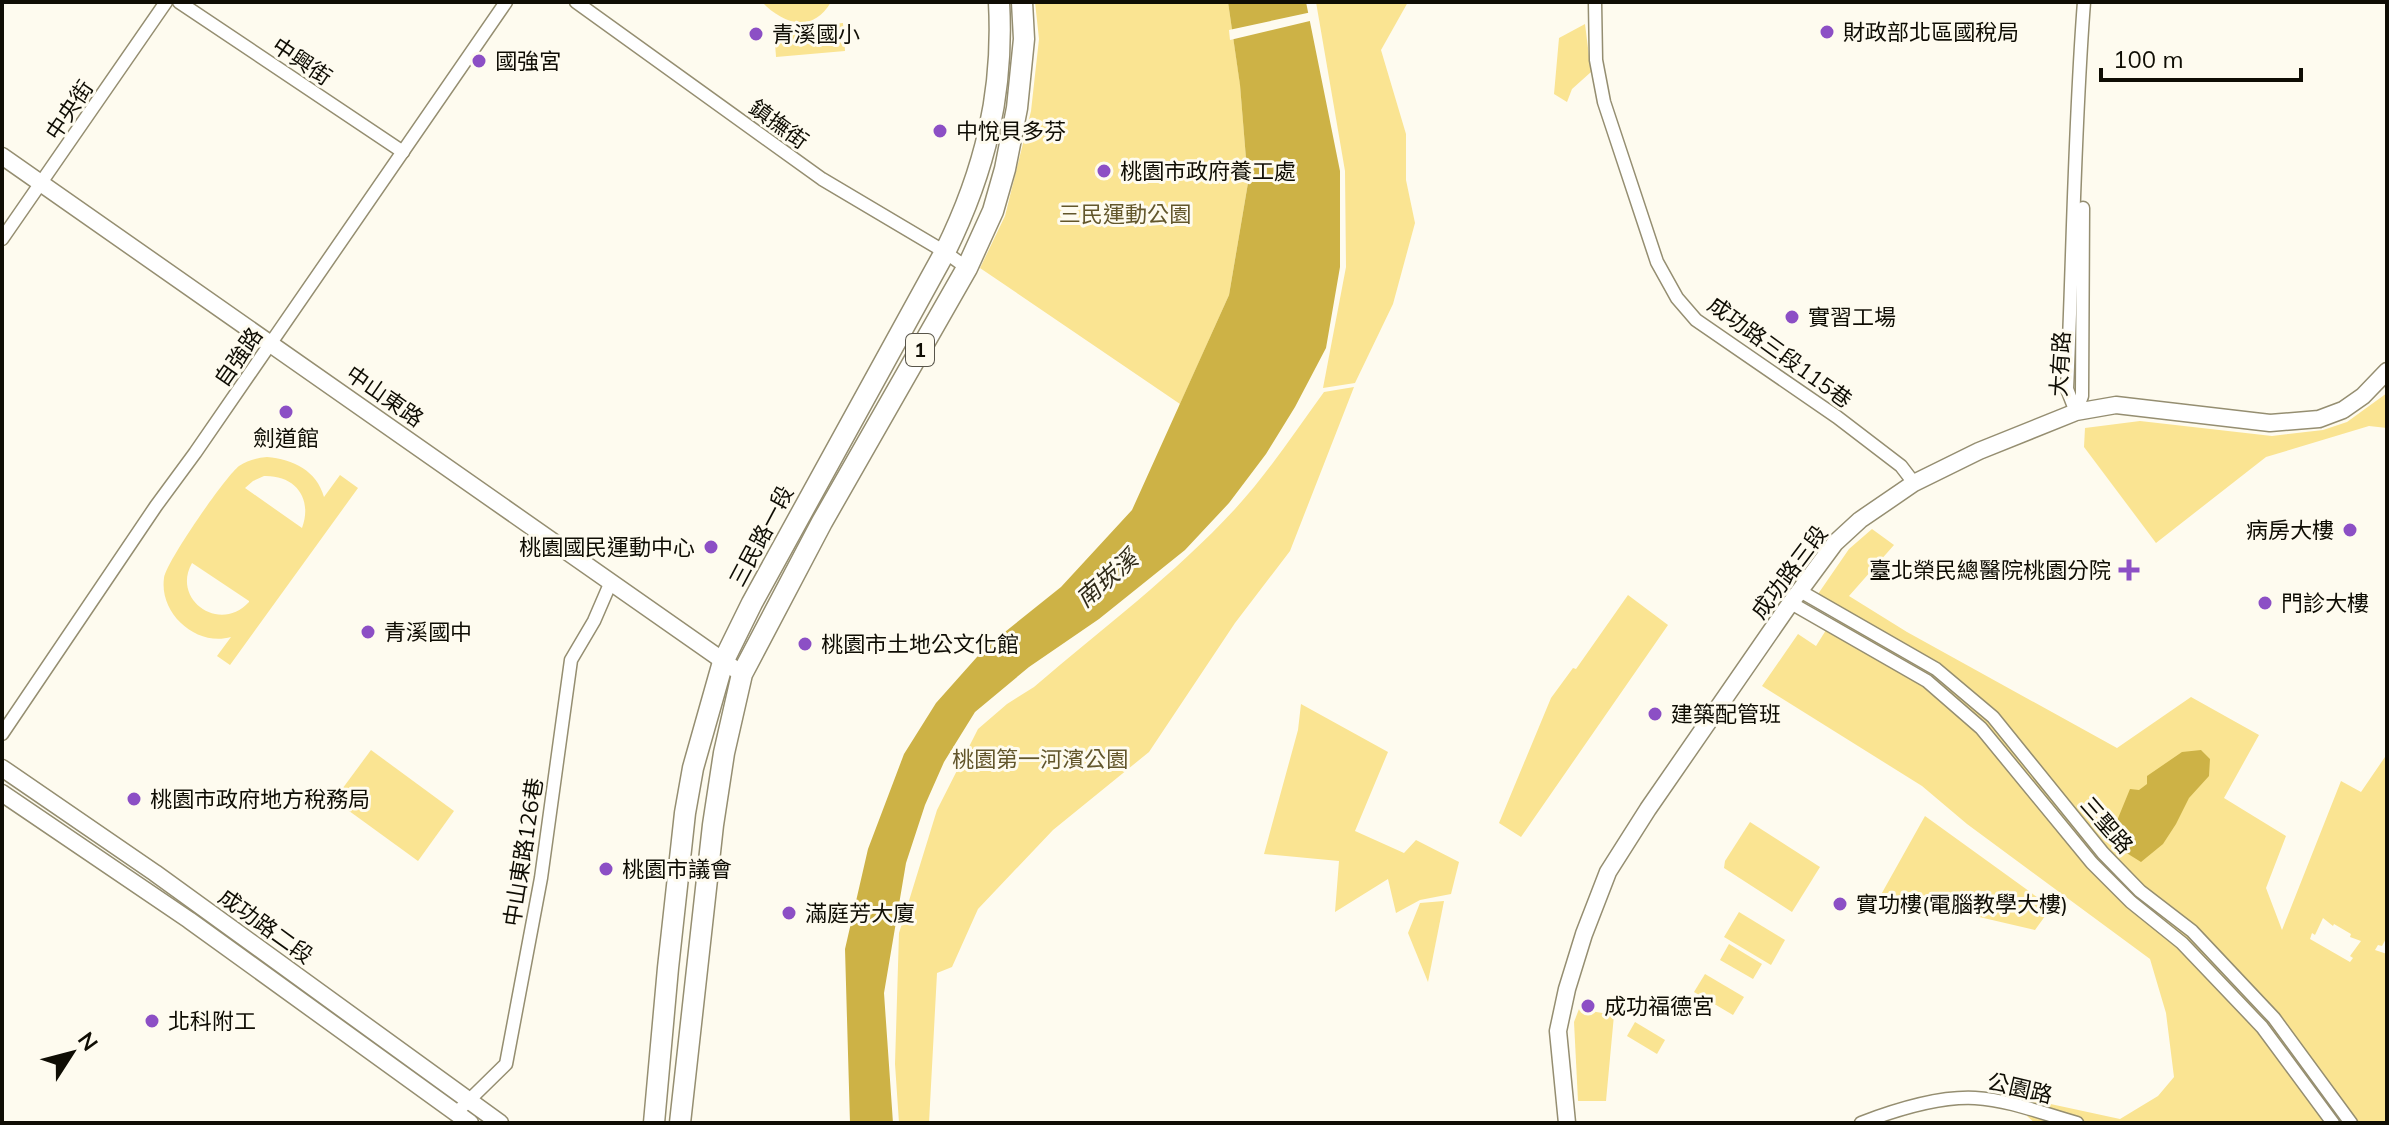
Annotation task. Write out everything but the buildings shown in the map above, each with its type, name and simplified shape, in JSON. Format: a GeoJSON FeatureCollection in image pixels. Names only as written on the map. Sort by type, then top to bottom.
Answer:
{"type":"FeatureCollection","features":[{"type":"Feature","properties":{"kind":"main road","name":"三民路一段"},"geometry":{"type":"LineString","coordinates":[[654,1123],[685,813],[693,768],[723,662],[945,252],[979,175],[997,92],[1001,44],[999,2]]}},
{"type":"Feature","properties":{"kind":"main road","name":"1"},"geometry":{"type":"LineString","coordinates":[[680,1123],[713,825],[724,753],[742,674],[822,522],[967,268],[993,211],[1005,169],[1019,94],[1024,39],[1022,2]]}},
{"type":"Feature","properties":{"kind":"main road"},"geometry":{"type":"LineString","coordinates":[[668,968],[696,973]]}},
{"type":"Feature","properties":{"kind":"street","name":"中央街"},"geometry":{"type":"LineString","coordinates":[[2,239],[166,2]]}},
{"type":"Feature","properties":{"kind":"street","name":"中興街"},"geometry":{"type":"LineString","coordinates":[[179,2],[403,152]]}},
{"type":"Feature","properties":{"kind":"street","name":"自強路"},"geometry":{"type":"LineString","coordinates":[[2,734],[156,506],[506,2]]}},
{"type":"Feature","properties":{"kind":"street","name":"鎮撫街"},"geometry":{"type":"LineString","coordinates":[[576,2],[822,179],[967,268]]}},
{"type":"Feature","properties":{"kind":"street","name":"成功路三段115巷"},"geometry":{"type":"LineString","coordinates":[[1595,2],[1596,60],[1604,102],[1657,262],[1677,298],[1696,320],[1837,417],[1901,466],[1914,483]]}},
{"type":"Feature","properties":{"kind":"street","name":"大有路"},"geometry":{"type":"LineString","coordinates":[[2076,412],[2067,389],[2078,60],[2084,2]]}},
{"type":"Feature","properties":{"kind":"street","name":"大有路"},"geometry":{"type":"LineString","coordinates":[[2076,412],[2082,396],[2085,77],[2092,2]]}},
{"type":"Feature","properties":{"kind":"street","name":"中山東路"},"geometry":{"type":"LineString","coordinates":[[2,156],[742,674]]}},
{"type":"Feature","properties":{"kind":"street","name":"成功路三段"},"geometry":{"type":"LineString","coordinates":[[1567,1123],[1558,1031],[1584,934],[1608,872],[1795,597],[1835,543],[1860,520],[1914,483],[1979,451],[2076,412],[2116,405],[2270,423],[2319,419],[2343,410],[2363,396],[2387,371]]}},
{"type":"Feature","properties":{"kind":"street","name":"中山東路126巷"},"geometry":{"type":"LineString","coordinates":[[463,1118],[470,1101],[506,1064],[541,878],[571,660],[594,621],[610,584]]}},
{"type":"Feature","properties":{"kind":"street","name":"三聖路"},"geometry":{"type":"LineString","coordinates":[[1795,597],[1927,681],[1981,728],[2092,863],[2131,902],[2182,943],[2262,1027],[2333,1123]]}},
{"type":"Feature","properties":{"kind":"street","name":"三聖路"},"geometry":{"type":"LineString","coordinates":[[1795,597],[1936,669],[1993,717],[2103,853],[2140,891],[2192,931],[2274,1018],[2351,1123]]}},
{"type":"Feature","properties":{"kind":"street","name":"成功路二段"},"geometry":{"type":"LineString","coordinates":[[2,768],[136,860],[500,1123]]}},
{"type":"Feature","properties":{"kind":"street","name":"成功路二段"},"geometry":{"type":"LineString","coordinates":[[2,793],[124,876],[463,1118]]}},
{"type":"Feature","properties":{"kind":"street"},"geometry":{"type":"LineString","coordinates":[[59,832],[71,815]]}},
{"type":"Feature","properties":{"kind":"street"},"geometry":{"type":"LineString","coordinates":[[124,876],[136,860]]}},
{"type":"Feature","properties":{"kind":"street","name":"公園路"},"geometry":{"type":"LineString","coordinates":[[1861,1123],[1933,1102],[1974,1098],[2003,1102],[2077,1123]]}},
{"type":"Feature","properties":{"kind":"green space"},"geometry":{"type":"Polygon","coordinates":[[[762,2],[831,2],[816,18],[798,22],[780,16],[762,2]]]}},
{"type":"Feature","properties":{"kind":"green space","name":"三民運動公園"},"geometry":{"type":"Polygon","coordinates":[[[1035,2],[1228,2],[1240,84],[1248,183],[1229,295],[1180,404],[980,268],[1005,216],[1031,111],[1039,39],[1035,2]]]}},
{"type":"Feature","properties":{"kind":"green space"},"geometry":{"type":"Polygon","coordinates":[[[1316,2],[1408,2],[1381,50],[1406,134],[1406,180],[1415,223],[1393,304],[1355,383],[1323,388],[1346,267],[1345,171],[1316,2]]]}},
{"type":"Feature","properties":{"kind":"green space"},"geometry":{"type":"Polygon","coordinates":[[[843,23],[845,51],[776,57],[774,28],[843,23]]]}},
{"type":"Feature","properties":{"kind":"green space"},"geometry":{"type":"Polygon","coordinates":[[[1585,24],[1591,72],[1572,89],[1567,102],[1554,94],[1559,38],[1585,24]]]}},
{"type":"Feature","properties":{"kind":"green space","name":"桃園第一河濱公園"},"geometry":{"type":"Polygon","coordinates":[[[1354,387],[1290,551],[1235,623],[1149,752],[1053,830],[978,909],[952,967],[937,973],[929,1123],[899,1123],[895,1064],[899,933],[937,810],[978,729],[1112,622],[1212,533],[1259,481],[1324,392],[1354,387]]]}},
{"type":"Feature","properties":{"kind":"green space"},"geometry":{"type":"Polygon","coordinates":[[[2387,393],[2387,428],[2369,426],[2266,457],[2156,543],[2084,447],[2085,428],[2140,421],[2272,436],[2323,430],[2347,422],[2387,393]]]}},
{"type":"Feature","properties":{"kind":"green space"},"geometry":{"type":"Polygon","coordinates":[[[267,457],[286,460],[303,468],[316,480],[324,497],[340,475],[358,488],[230,665],[217,656],[231,637],[205,637],[183,625],[168,604],[164,578],[185,538],[232,473],[246,462],[267,457]],[[264,476],[245,488],[302,528],[305,507],[299,490],[285,479],[264,476]],[[192,563],[187,577],[188,589],[193,600],[202,608],[225,615],[249,602],[249,601],[192,563]]]}},
{"type":"Feature","properties":{"kind":"green space"},"geometry":{"type":"Polygon","coordinates":[[[1872,529],[1894,545],[1849,596],[1907,632],[2117,748],[2191,697],[2259,735],[2224,798],[2286,836],[2266,888],[2282,930],[2341,781],[2361,792],[2387,754],[2387,937],[2382,946],[2378,945],[2375,950],[2387,954],[2387,1123],[2035,1123],[2027,1116],[2032,1100],[2120,1119],[2158,1096],[2174,1077],[2166,1013],[2150,959],[1967,824],[1922,786],[1762,686],[1798,634],[1816,646],[1838,611],[1818,594],[1849,549],[1872,529]],[[2323,918],[2310,939],[2350,962],[2353,958],[2350,956],[2361,941],[2323,918]]]}},
{"type":"Feature","properties":{"kind":"green space"},"geometry":{"type":"Polygon","coordinates":[[[1628,595],[1668,625],[1521,837],[1499,823],[1551,698],[1573,668],[1576,669],[1628,595]]]}},
{"type":"Feature","properties":{"kind":"green space"},"geometry":{"type":"Polygon","coordinates":[[[1301,704],[1388,752],[1355,831],[1404,853],[1416,840],[1459,862],[1451,894],[1420,900],[1396,913],[1388,879],[1335,912],[1339,861],[1264,854],[1298,730],[1301,704]]]}},
{"type":"Feature","properties":{"kind":"green space"},"geometry":{"type":"Polygon","coordinates":[[[371,750],[454,811],[418,861],[334,800],[371,750]]]}},
{"type":"Feature","properties":{"kind":"green space"},"geometry":{"type":"Polygon","coordinates":[[[1925,816],[2048,905],[2048,912],[2035,930],[1962,913],[1878,900],[1925,816]]]}},
{"type":"Feature","properties":{"kind":"green space"},"geometry":{"type":"Polygon","coordinates":[[[1750,822],[1820,867],[1792,912],[1724,868],[1725,861],[1750,822]]]}},
{"type":"Feature","properties":{"kind":"green space"},"geometry":{"type":"Polygon","coordinates":[[[1444,901],[1428,982],[1408,933],[1420,903],[1444,901]]]}},
{"type":"Feature","properties":{"kind":"green space"},"geometry":{"type":"Polygon","coordinates":[[[1739,912],[1785,940],[1771,965],[1724,937],[1739,912]]]}},
{"type":"Feature","properties":{"kind":"green space"},"geometry":{"type":"Polygon","coordinates":[[[1729,944],[1762,964],[1753,979],[1720,960],[1729,944]]]}},
{"type":"Feature","properties":{"kind":"green space"},"geometry":{"type":"Polygon","coordinates":[[[1705,974],[1744,997],[1733,1015],[1694,992],[1705,974]]]}},
{"type":"Feature","properties":{"kind":"green space"},"geometry":{"type":"Polygon","coordinates":[[[1579,1009],[1614,1015],[1606,1101],[1578,1101],[1574,1022],[1579,1009]]]}},
{"type":"Feature","properties":{"kind":"green space"},"geometry":{"type":"Polygon","coordinates":[[[1635,1022],[1665,1040],[1657,1054],[1627,1036],[1635,1022]]]}},
{"type":"Feature","properties":{"kind":"water","name":"南崁溪"},"geometry":{"type":"Polygon","coordinates":[[[1228,2],[1306,2],[1340,171],[1340,267],[1326,348],[1266,454],[1229,503],[1185,550],[1099,619],[1029,667],[975,712],[944,762],[925,805],[906,863],[884,993],[893,1123],[850,1123],[845,949],[868,849],[904,754],[936,703],[985,648],[1061,587],[1132,510],[1229,295],[1248,183],[1240,85],[1228,2]]]}},
{"type":"Feature","properties":{"kind":"water"},"geometry":{"type":"Polygon","coordinates":[[[2201,750],[2210,759],[2209,776],[2189,798],[2163,844],[2141,862],[2117,847],[2114,828],[2130,789],[2139,790],[2147,784],[2147,776],[2182,752],[2201,750]]]}},
{"type":"Feature","properties":{"kind":"pier"},"geometry":{"type":"Polygon","coordinates":[[[1312,12],[1314,20],[1230,40],[1229,30],[1312,12]]]}},
{"type":"Feature","properties":{"kind":"place","name":"財政部北區國稅局"},"geometry":{"type":"Point","coordinates":[1827,32]}},
{"type":"Feature","properties":{"kind":"place","name":"青溪國小"},"geometry":{"type":"Point","coordinates":[756,34]}},
{"type":"Feature","properties":{"kind":"place","name":"國強宮"},"geometry":{"type":"Point","coordinates":[479,61]}},
{"type":"Feature","properties":{"kind":"place","name":"中悅貝多芬"},"geometry":{"type":"Point","coordinates":[940,131]}},
{"type":"Feature","properties":{"kind":"place","name":"桃園市政府養工處"},"geometry":{"type":"Point","coordinates":[1104,171]}},
{"type":"Feature","properties":{"kind":"place","name":"實習工場"},"geometry":{"type":"Point","coordinates":[1792,317]}},
{"type":"Feature","properties":{"kind":"place","name":"劍道館"},"geometry":{"type":"Point","coordinates":[286,412]}},
{"type":"Feature","properties":{"kind":"place","name":"病房大樓"},"geometry":{"type":"Point","coordinates":[2350,530]}},
{"type":"Feature","properties":{"kind":"place","name":"桃園國民運動中心"},"geometry":{"type":"Point","coordinates":[711,547]}},
{"type":"Feature","properties":{"kind":"place","name":"臺北榮民總醫院桃園分院"},"geometry":{"type":"Point","coordinates":[2129,570]}},
{"type":"Feature","properties":{"kind":"place","name":"門診大樓"},"geometry":{"type":"Point","coordinates":[2265,603]}},
{"type":"Feature","properties":{"kind":"place","name":"青溪國中"},"geometry":{"type":"Point","coordinates":[368,632]}},
{"type":"Feature","properties":{"kind":"place","name":"桃園市土地公文化館"},"geometry":{"type":"Point","coordinates":[805,644]}},
{"type":"Feature","properties":{"kind":"place","name":"建築配管班"},"geometry":{"type":"Point","coordinates":[1655,714]}},
{"type":"Feature","properties":{"kind":"place","name":"桃園市政府地方稅務局"},"geometry":{"type":"Point","coordinates":[134,799]}},
{"type":"Feature","properties":{"kind":"place","name":"桃園市議會"},"geometry":{"type":"Point","coordinates":[606,869]}},
{"type":"Feature","properties":{"kind":"place","name":"實功樓(電腦教學大樓)"},"geometry":{"type":"Point","coordinates":[1840,904]}},
{"type":"Feature","properties":{"kind":"place","name":"滿庭芳大廈"},"geometry":{"type":"Point","coordinates":[789,913]}},
{"type":"Feature","properties":{"kind":"place","name":"成功福德宮"},"geometry":{"type":"Point","coordinates":[1588,1006]}},
{"type":"Feature","properties":{"kind":"place","name":"北科附工"},"geometry":{"type":"Point","coordinates":[152,1021]}}]}
